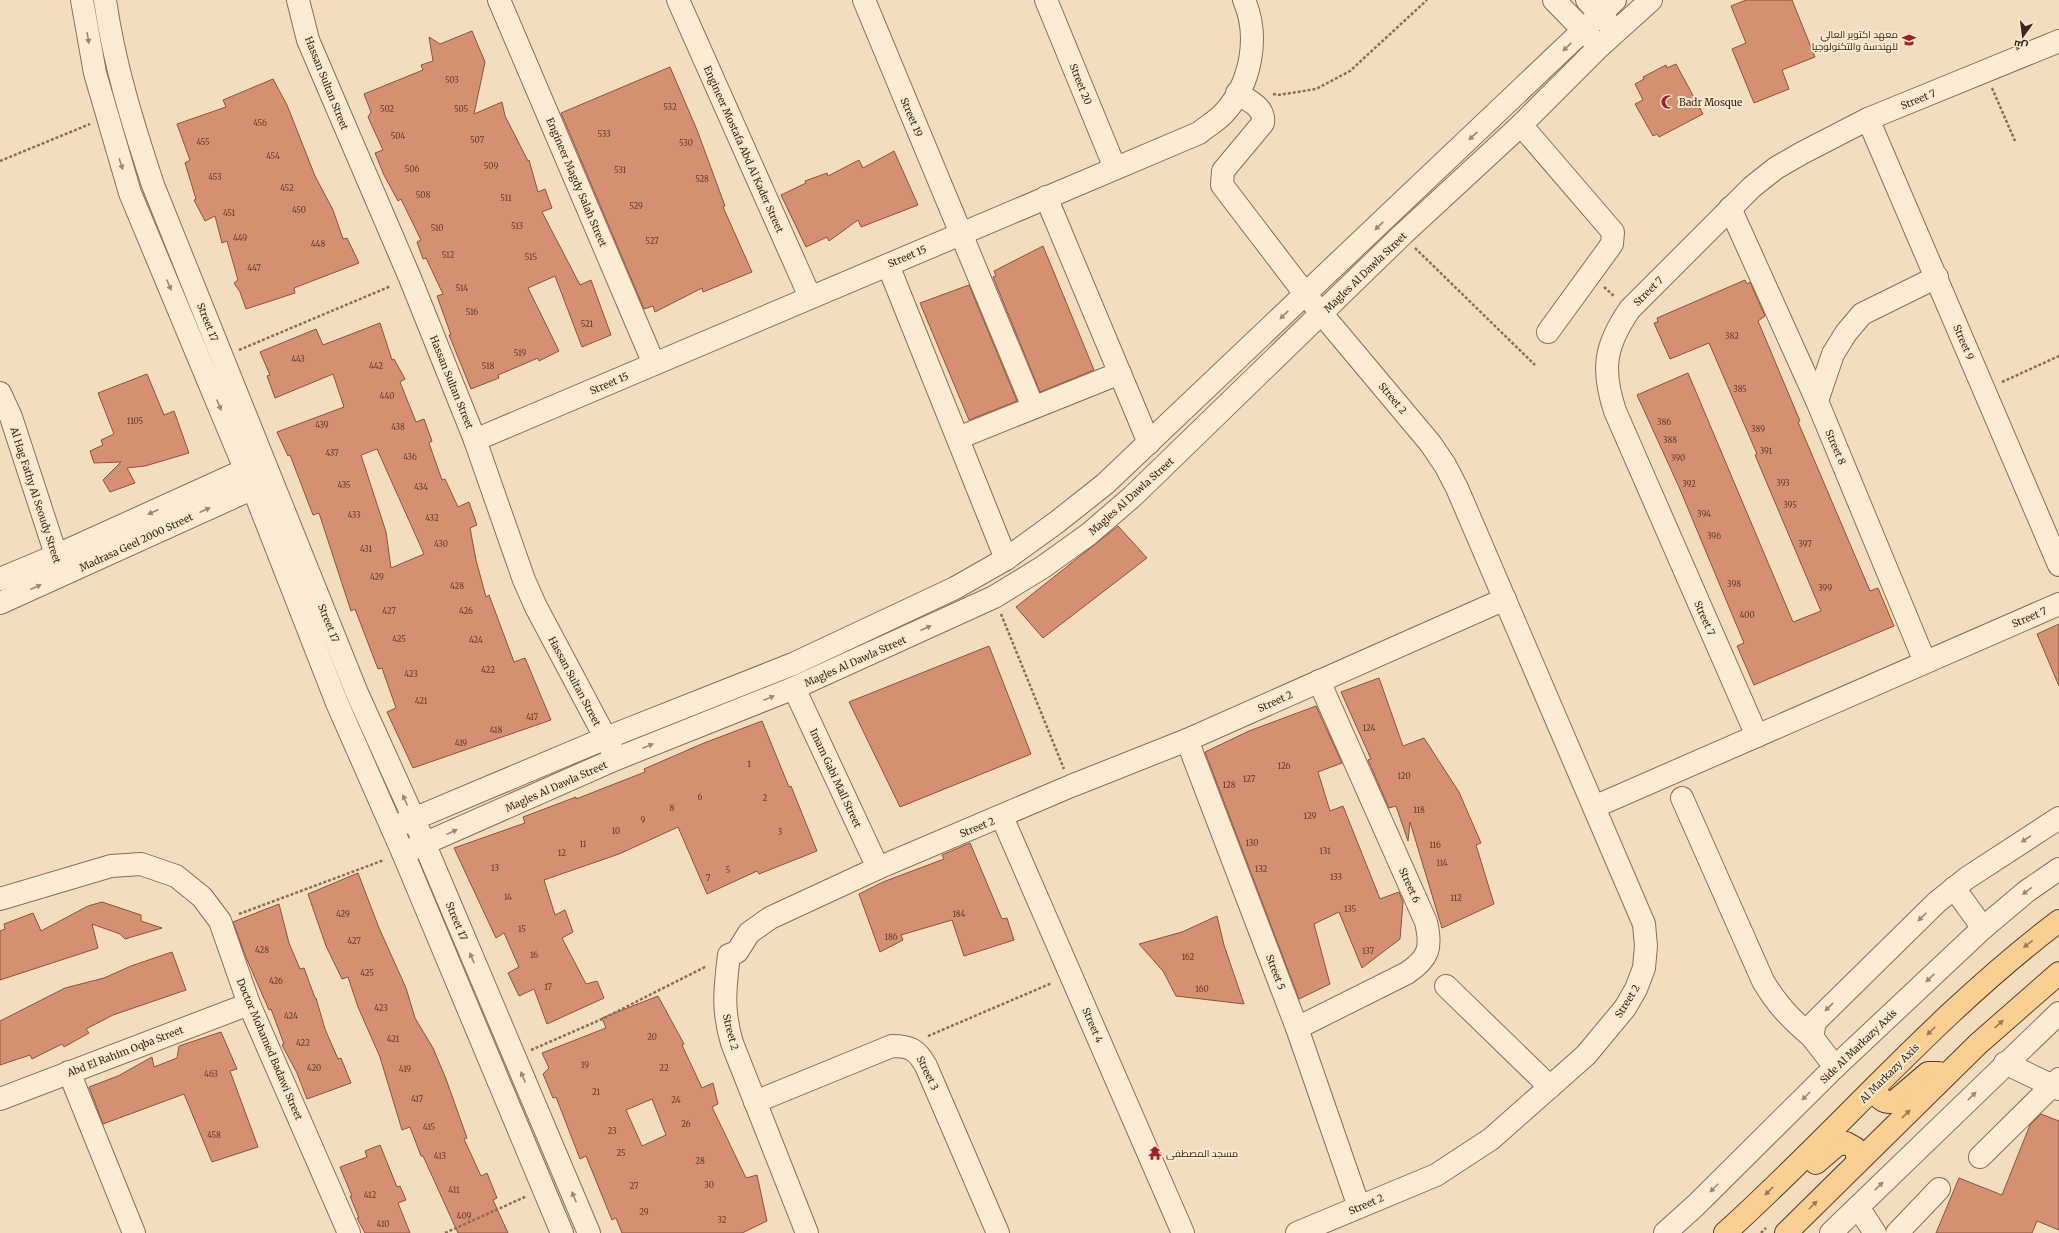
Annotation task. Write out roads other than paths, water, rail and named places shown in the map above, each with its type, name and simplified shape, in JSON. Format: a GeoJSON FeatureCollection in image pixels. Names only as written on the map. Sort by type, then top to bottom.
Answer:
{"type":"FeatureCollection","features":[{"type":"Feature","properties":{"kind":"main road","name":"Al Markazy Axis"},"geometry":{"type":"LineString","coordinates":[[1725,1233],[1973,991],[2022,948],[2059,921]]}},
{"type":"Feature","properties":{"kind":"main road"},"geometry":{"type":"LineString","coordinates":[[1786,1233],[1944,1076],[2002,1021],[2059,973]]}},
{"type":"Feature","properties":{"kind":"main road"},"geometry":{"type":"LineString","coordinates":[[1876,1086],[1880,1099],[1884,1102],[1894,1102],[1923,1075],[1933,1072],[1944,1076]]}},
{"type":"Feature","properties":{"kind":"main road"},"geometry":{"type":"LineString","coordinates":[[1791,1170],[1806,1170],[1841,1143],[1851,1145],[1855,1148],[1857,1153],[1856,1163]]}},
{"type":"Feature","properties":{"kind":"street","name":"Street 17"},"geometry":{"type":"LineString","coordinates":[[82,0],[95,73],[130,193],[414,819],[589,1233]]}},
{"type":"Feature","properties":{"kind":"street","name":"Street 17"},"geometry":{"type":"LineString","coordinates":[[106,0],[109,29],[127,108],[153,185],[222,357],[259,475],[337,703],[403,853],[562,1233]]}},
{"type":"Feature","properties":{"kind":"street","name":"Hassan Sultan Street"},"geometry":{"type":"LineString","coordinates":[[298,0],[308,40],[410,278],[475,440],[524,580],[536,608],[616,759]]}},
{"type":"Feature","properties":{"kind":"street","name":"Engineer Magdy Salah Street"},"geometry":{"type":"LineString","coordinates":[[499,0],[654,364]]}},
{"type":"Feature","properties":{"kind":"street","name":"Engineer Mostafa Abd Al Kader Street"},"geometry":{"type":"LineString","coordinates":[[678,0],[810,297]]}},
{"type":"Feature","properties":{"kind":"street","name":"Street 19"},"geometry":{"type":"LineString","coordinates":[[864,0],[1033,407]]}},
{"type":"Feature","properties":{"kind":"street","name":"Street 20"},"geometry":{"type":"LineString","coordinates":[[1046,0],[1115,168]]}},
{"type":"Feature","properties":{"kind":"street","name":"Street 15"},"geometry":{"type":"LineString","coordinates":[[475,440],[1199,133],[1224,113],[1241,88],[1250,61],[1252,33],[1244,0]]}},
{"type":"Feature","properties":{"kind":"street"},"geometry":{"type":"LineString","coordinates":[[1554,0],[1600,46]]}},
{"type":"Feature","properties":{"kind":"street","name":"Magles Al Dawla Street"},"geometry":{"type":"LineString","coordinates":[[403,853],[616,759],[794,688],[994,597],[1043,567],[1089,534],[1122,506],[1402,236],[1521,125],[1600,46],[1651,0]]}},
{"type":"Feature","properties":{"kind":"street"},"geometry":{"type":"LineString","coordinates":[[392,828],[606,738],[793,664],[955,588],[1006,559],[1057,522],[1104,484],[1149,443],[1584,31],[1601,5],[1616,31]]}},
{"type":"Feature","properties":{"kind":"street","name":"Street 7"},"geometry":{"type":"LineString","coordinates":[[1757,736],[1615,411],[1608,390],[1606,368],[1610,347],[1618,327],[1630,309],[1730,208],[1752,187],[1776,168],[1802,153],[1868,120],[2059,40]]}},
{"type":"Feature","properties":{"kind":"street","name":"Street 2"},"geometry":{"type":"LineString","coordinates":[[1237,93],[1261,110],[1264,117],[1263,123],[1223,171],[1222,185],[1306,295],[1430,443],[1445,465],[1457,488],[1644,924],[1646,946],[1644,968],[1636,989],[1625,1008],[1586,1055],[1491,1139],[1436,1175],[1297,1233]]}},
{"type":"Feature","properties":{"kind":"street","name":"Street 9"},"geometry":{"type":"LineString","coordinates":[[1868,120],[2059,565]]}},
{"type":"Feature","properties":{"kind":"street"},"geometry":{"type":"LineString","coordinates":[[1521,125],[1613,232],[1612,244],[1548,332]]}},
{"type":"Feature","properties":{"kind":"street"},"geometry":{"type":"LineString","coordinates":[[1046,198],[1149,443]]}},
{"type":"Feature","properties":{"kind":"street","name":"Street 8"},"geometry":{"type":"LineString","coordinates":[[1730,208],[1817,401],[1926,662]]}},
{"type":"Feature","properties":{"kind":"street"},"geometry":{"type":"LineString","coordinates":[[888,264],[1006,559]]}},
{"type":"Feature","properties":{"kind":"street"},"geometry":{"type":"LineString","coordinates":[[1817,401],[1833,354],[1846,333],[1862,314],[1936,277]]}},
{"type":"Feature","properties":{"kind":"street"},"geometry":{"type":"LineString","coordinates":[[958,438],[1120,373]]}},
{"type":"Feature","properties":{"kind":"street","name":"Al Hag Fathy Al Seoudy Street"},"geometry":{"type":"LineString","coordinates":[[0,393],[10,417],[59,566]]}},
{"type":"Feature","properties":{"kind":"street","name":"Madrasa Geel 2000 Street"},"geometry":{"type":"LineString","coordinates":[[0,603],[59,566],[259,475]]}},
{"type":"Feature","properties":{"kind":"street","name":"Madrasa Geel 2000 Street"},"geometry":{"type":"LineString","coordinates":[[0,579],[59,566]]}},
{"type":"Feature","properties":{"kind":"street","name":"Street 2"},"geometry":{"type":"LineString","coordinates":[[807,1233],[732,1043],[725,1020],[724,996],[729,955],[737,952],[750,933],[770,918],[878,868],[1002,817],[1071,786],[1187,740],[1505,599]]}},
{"type":"Feature","properties":{"kind":"street","name":"Street 7"},"geometry":{"type":"LineString","coordinates":[[1594,807],[2059,604]]}},
{"type":"Feature","properties":{"kind":"street","name":"Street 6"},"geometry":{"type":"LineString","coordinates":[[1297,1028],[1407,973],[1421,964],[1428,953],[1429,935],[1426,922],[1319,681]]}},
{"type":"Feature","properties":{"kind":"street","name":"Imam Gabi Mall Street"},"geometry":{"type":"LineString","coordinates":[[794,688],[878,868]]}},
{"type":"Feature","properties":{"kind":"street","name":"Street 5"},"geometry":{"type":"LineString","coordinates":[[1187,740],[1297,1028],[1359,1207]]}},
{"type":"Feature","properties":{"kind":"street"},"geometry":{"type":"LineString","coordinates":[[1682,798],[1763,981],[1774,1000],[1790,1019],[1812,1037],[1835,1067]]}},
{"type":"Feature","properties":{"kind":"street","name":"Street 4"},"geometry":{"type":"LineString","coordinates":[[1002,817],[1183,1233]]}},
{"type":"Feature","properties":{"kind":"street"},"geometry":{"type":"LineString","coordinates":[[1812,1037],[1815,1022],[1937,902],[1954,888],[2059,818]]}},
{"type":"Feature","properties":{"kind":"street","name":"Doctor Mohamed Badawi Street"},"geometry":{"type":"LineString","coordinates":[[0,899],[111,866],[141,864],[176,876],[202,898],[220,920],[249,1004],[349,1233]]}},
{"type":"Feature","properties":{"kind":"street","name":"Side Al Markazy Axis"},"geometry":{"type":"LineString","coordinates":[[1665,1233],[1696,1205],[1835,1067],[1983,928],[2027,891],[2059,869]]}},
{"type":"Feature","properties":{"kind":"street"},"geometry":{"type":"LineString","coordinates":[[1954,888],[1983,928]]}},
{"type":"Feature","properties":{"kind":"street"},"geometry":{"type":"LineString","coordinates":[[1446,986],[1550,1087]]}},
{"type":"Feature","properties":{"kind":"street","name":"Abd El Rahim Oqba Street"},"geometry":{"type":"LineString","coordinates":[[0,1099],[249,1004]]}},
{"type":"Feature","properties":{"kind":"street"},"geometry":{"type":"LineString","coordinates":[[1831,1233],[2005,1063],[2059,1014]]}},
{"type":"Feature","properties":{"kind":"street","name":"Street 3"},"geometry":{"type":"LineString","coordinates":[[755,1102],[892,1046],[904,1046],[918,1053],[926,1066],[998,1233]]}},
{"type":"Feature","properties":{"kind":"street"},"geometry":{"type":"LineString","coordinates":[[1980,1157],[2057,1085],[2005,1063]]}},
{"type":"Feature","properties":{"kind":"street"},"geometry":{"type":"LineString","coordinates":[[69,1072],[134,1233]]}},
{"type":"Feature","properties":{"kind":"street"},"geometry":{"type":"LineString","coordinates":[[1897,1233],[1939,1189]]}},
{"type":"Feature","properties":{"kind":"street"},"geometry":{"type":"LineString","coordinates":[[1858,1207],[1875,1233]]}},
{"type":"Feature","properties":{"kind":"place","name":"معهد اكتوبر العالي للهندسة والتكنولوجيا"},"geometry":{"type":"Point","coordinates":[1909,40]}},
{"type":"Feature","properties":{"kind":"place","name":"Badr Mosque"},"geometry":{"type":"Point","coordinates":[1668,102]}},
{"type":"Feature","properties":{"kind":"place","name":"مسجد المصطفى"},"geometry":{"type":"Point","coordinates":[1155,1153]}}]}
